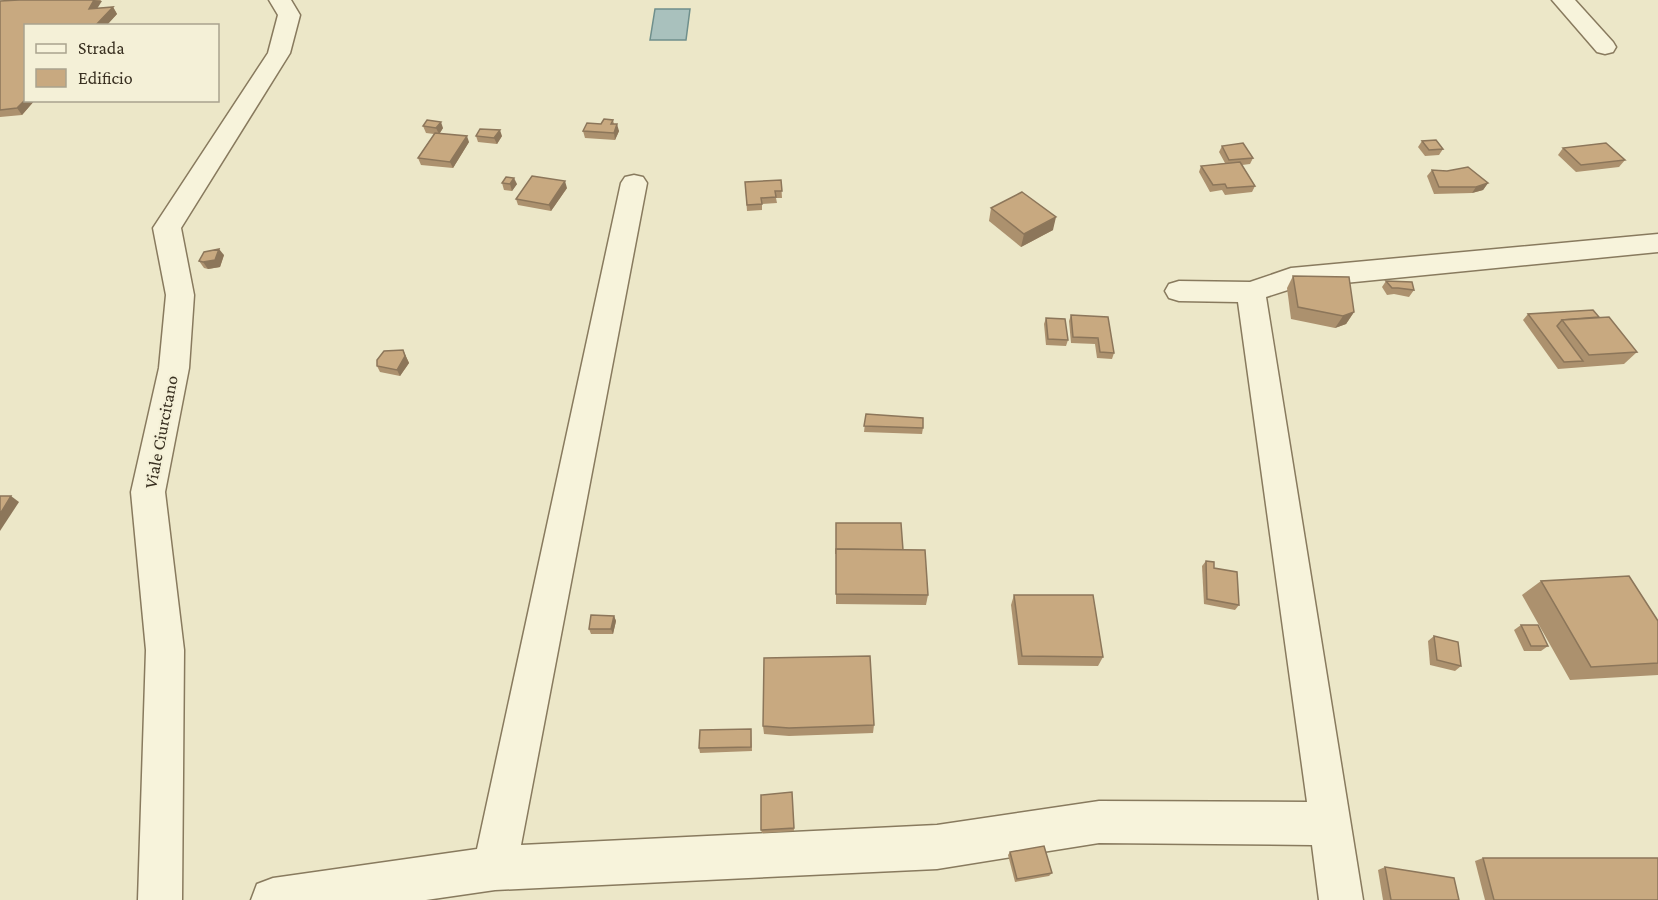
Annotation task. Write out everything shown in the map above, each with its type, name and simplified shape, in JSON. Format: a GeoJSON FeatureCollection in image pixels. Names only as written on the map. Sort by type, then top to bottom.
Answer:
{"type":"FeatureCollection","features":[{"type":"Feature","properties":{"kind":"street","name":"Viale Ciurcitano"},"geometry":{"type":"LineString","coordinates":[[160,900],[165,650],[148,492],[174,368],[180,295],[166,228],[279,53],[289,15],[280,0]]}},
{"type":"Feature","properties":{"kind":"street"},"geometry":{"type":"LineString","coordinates":[[1563,0],[1605,47]]}},
{"type":"Feature","properties":{"kind":"street"},"geometry":{"type":"LineString","coordinates":[[495,868],[634,183]]}},
{"type":"Feature","properties":{"kind":"street"},"geometry":{"type":"LineString","coordinates":[[1179,291],[1251,292],[1291,278],[1658,243]]}},
{"type":"Feature","properties":{"kind":"street"},"geometry":{"type":"LineString","coordinates":[[1251,292],[1341,900]]}},
{"type":"Feature","properties":{"kind":"street"},"geometry":{"type":"LineString","coordinates":[[273,900],[495,868],[937,847],[1099,822],[1331,824]]}},
{"type":"Feature","properties":{"kind":"water"},"geometry":{"type":"Polygon","coordinates":[[[655,9],[690,9],[686,40],[650,40],[655,9]]]}},
{"type":"Feature","properties":{"kind":"building"},"geometry":{"type":"Polygon","coordinates":[[[94,0],[89,9],[113,7],[97,24],[24,24],[24,101],[17,108],[0,110],[0,1],[94,0]]]}},
{"type":"Feature","properties":{"kind":"building"},"geometry":{"type":"Polygon","coordinates":[[[604,119],[613,120],[611,124],[617,124],[614,133],[583,131],[587,123],[601,124],[604,119]]]}},
{"type":"Feature","properties":{"kind":"building"},"geometry":{"type":"Polygon","coordinates":[[[427,120],[441,122],[436,128],[423,126],[427,120]]]}},
{"type":"Feature","properties":{"kind":"building"},"geometry":{"type":"Polygon","coordinates":[[[480,129],[500,130],[494,138],[476,136],[480,129]]]}},
{"type":"Feature","properties":{"kind":"building"},"geometry":{"type":"Polygon","coordinates":[[[435,133],[467,136],[450,162],[418,158],[435,133]]]}},
{"type":"Feature","properties":{"kind":"building"},"geometry":{"type":"Polygon","coordinates":[[[1436,140],[1443,149],[1429,150],[1422,141],[1436,140]]]}},
{"type":"Feature","properties":{"kind":"building"},"geometry":{"type":"Polygon","coordinates":[[[1243,143],[1253,158],[1229,160],[1222,146],[1243,143]]]}},
{"type":"Feature","properties":{"kind":"building"},"geometry":{"type":"Polygon","coordinates":[[[1606,143],[1625,160],[1581,165],[1563,148],[1606,143]]]}},
{"type":"Feature","properties":{"kind":"building"},"geometry":{"type":"Polygon","coordinates":[[[1240,162],[1255,186],[1227,188],[1225,184],[1213,185],[1201,166],[1240,162]]]}},
{"type":"Feature","properties":{"kind":"building"},"geometry":{"type":"Polygon","coordinates":[[[1468,167],[1488,183],[1476,187],[1439,187],[1432,170],[1447,171],[1468,167]]]}},
{"type":"Feature","properties":{"kind":"building"},"geometry":{"type":"Polygon","coordinates":[[[532,176],[565,181],[549,205],[516,199],[532,176]]]}},
{"type":"Feature","properties":{"kind":"building"},"geometry":{"type":"Polygon","coordinates":[[[506,177],[514,178],[510,184],[502,183],[506,177]]]}},
{"type":"Feature","properties":{"kind":"building"},"geometry":{"type":"Polygon","coordinates":[[[781,180],[782,191],[775,191],[776,197],[761,198],[762,204],[747,205],[745,182],[781,180]]]}},
{"type":"Feature","properties":{"kind":"building"},"geometry":{"type":"Polygon","coordinates":[[[1022,192],[1056,217],[1024,234],[991,208],[1022,192]]]}},
{"type":"Feature","properties":{"kind":"building"},"geometry":{"type":"Polygon","coordinates":[[[219,249],[215,260],[199,261],[204,252],[219,249]]]}},
{"type":"Feature","properties":{"kind":"building"},"geometry":{"type":"Polygon","coordinates":[[[1293,276],[1349,277],[1354,312],[1343,316],[1298,307],[1293,276]]]}},
{"type":"Feature","properties":{"kind":"building"},"geometry":{"type":"Polygon","coordinates":[[[1386,281],[1412,282],[1414,290],[1392,288],[1386,281]]]}},
{"type":"Feature","properties":{"kind":"building"},"geometry":{"type":"Polygon","coordinates":[[[1593,310],[1599,317],[1562,320],[1557,326],[1583,361],[1564,362],[1528,314],[1593,310]]]}},
{"type":"Feature","properties":{"kind":"building"},"geometry":{"type":"Polygon","coordinates":[[[1071,315],[1108,317],[1114,353],[1100,352],[1098,338],[1073,337],[1071,315]]]}},
{"type":"Feature","properties":{"kind":"building"},"geometry":{"type":"Polygon","coordinates":[[[1609,317],[1637,352],[1589,355],[1562,320],[1609,317]]]}},
{"type":"Feature","properties":{"kind":"building"},"geometry":{"type":"Polygon","coordinates":[[[1046,318],[1065,319],[1068,340],[1048,339],[1046,318]]]}},
{"type":"Feature","properties":{"kind":"building"},"geometry":{"type":"Polygon","coordinates":[[[403,350],[405,356],[397,370],[377,366],[377,360],[384,351],[403,350]]]}},
{"type":"Feature","properties":{"kind":"building"},"geometry":{"type":"Polygon","coordinates":[[[866,414],[923,418],[923,428],[864,426],[866,414]]]}},
{"type":"Feature","properties":{"kind":"building"},"geometry":{"type":"Polygon","coordinates":[[[0,496],[11,496],[0,514],[0,496]]]}},
{"type":"Feature","properties":{"kind":"building"},"geometry":{"type":"Polygon","coordinates":[[[836,523],[901,523],[903,550],[836,549],[836,523]]]}},
{"type":"Feature","properties":{"kind":"building"},"geometry":{"type":"Polygon","coordinates":[[[836,549],[925,550],[928,595],[836,594],[836,549]]]}},
{"type":"Feature","properties":{"kind":"building"},"geometry":{"type":"Polygon","coordinates":[[[1206,561],[1214,562],[1214,568],[1237,572],[1239,605],[1207,599],[1206,561]]]}},
{"type":"Feature","properties":{"kind":"building"},"geometry":{"type":"Polygon","coordinates":[[[1629,576],[1658,621],[1658,663],[1591,667],[1541,581],[1629,576]]]}},
{"type":"Feature","properties":{"kind":"building"},"geometry":{"type":"Polygon","coordinates":[[[1014,595],[1093,595],[1103,657],[1022,656],[1014,595]]]}},
{"type":"Feature","properties":{"kind":"building"},"geometry":{"type":"Polygon","coordinates":[[[591,615],[614,616],[611,629],[589,629],[591,615]]]}},
{"type":"Feature","properties":{"kind":"building"},"geometry":{"type":"Polygon","coordinates":[[[1521,625],[1538,625],[1548,646],[1531,646],[1521,625]]]}},
{"type":"Feature","properties":{"kind":"building"},"geometry":{"type":"Polygon","coordinates":[[[1434,636],[1458,642],[1461,666],[1437,660],[1434,636]]]}},
{"type":"Feature","properties":{"kind":"building"},"geometry":{"type":"Polygon","coordinates":[[[870,656],[874,725],[789,728],[763,726],[764,658],[870,656]]]}},
{"type":"Feature","properties":{"kind":"building"},"geometry":{"type":"Polygon","coordinates":[[[751,729],[751,747],[699,748],[700,730],[751,729]]]}},
{"type":"Feature","properties":{"kind":"building"},"geometry":{"type":"Polygon","coordinates":[[[792,792],[794,828],[761,830],[761,795],[792,792]]]}},
{"type":"Feature","properties":{"kind":"building"},"geometry":{"type":"Polygon","coordinates":[[[1044,846],[1052,873],[1017,879],[1010,852],[1044,846]]]}},
{"type":"Feature","properties":{"kind":"building"},"geometry":{"type":"Polygon","coordinates":[[[1483,858],[1658,858],[1658,900],[1494,900],[1483,858]]]}},
{"type":"Feature","properties":{"kind":"building"},"geometry":{"type":"Polygon","coordinates":[[[1385,867],[1454,878],[1459,900],[1391,900],[1385,867]]]}}]}
